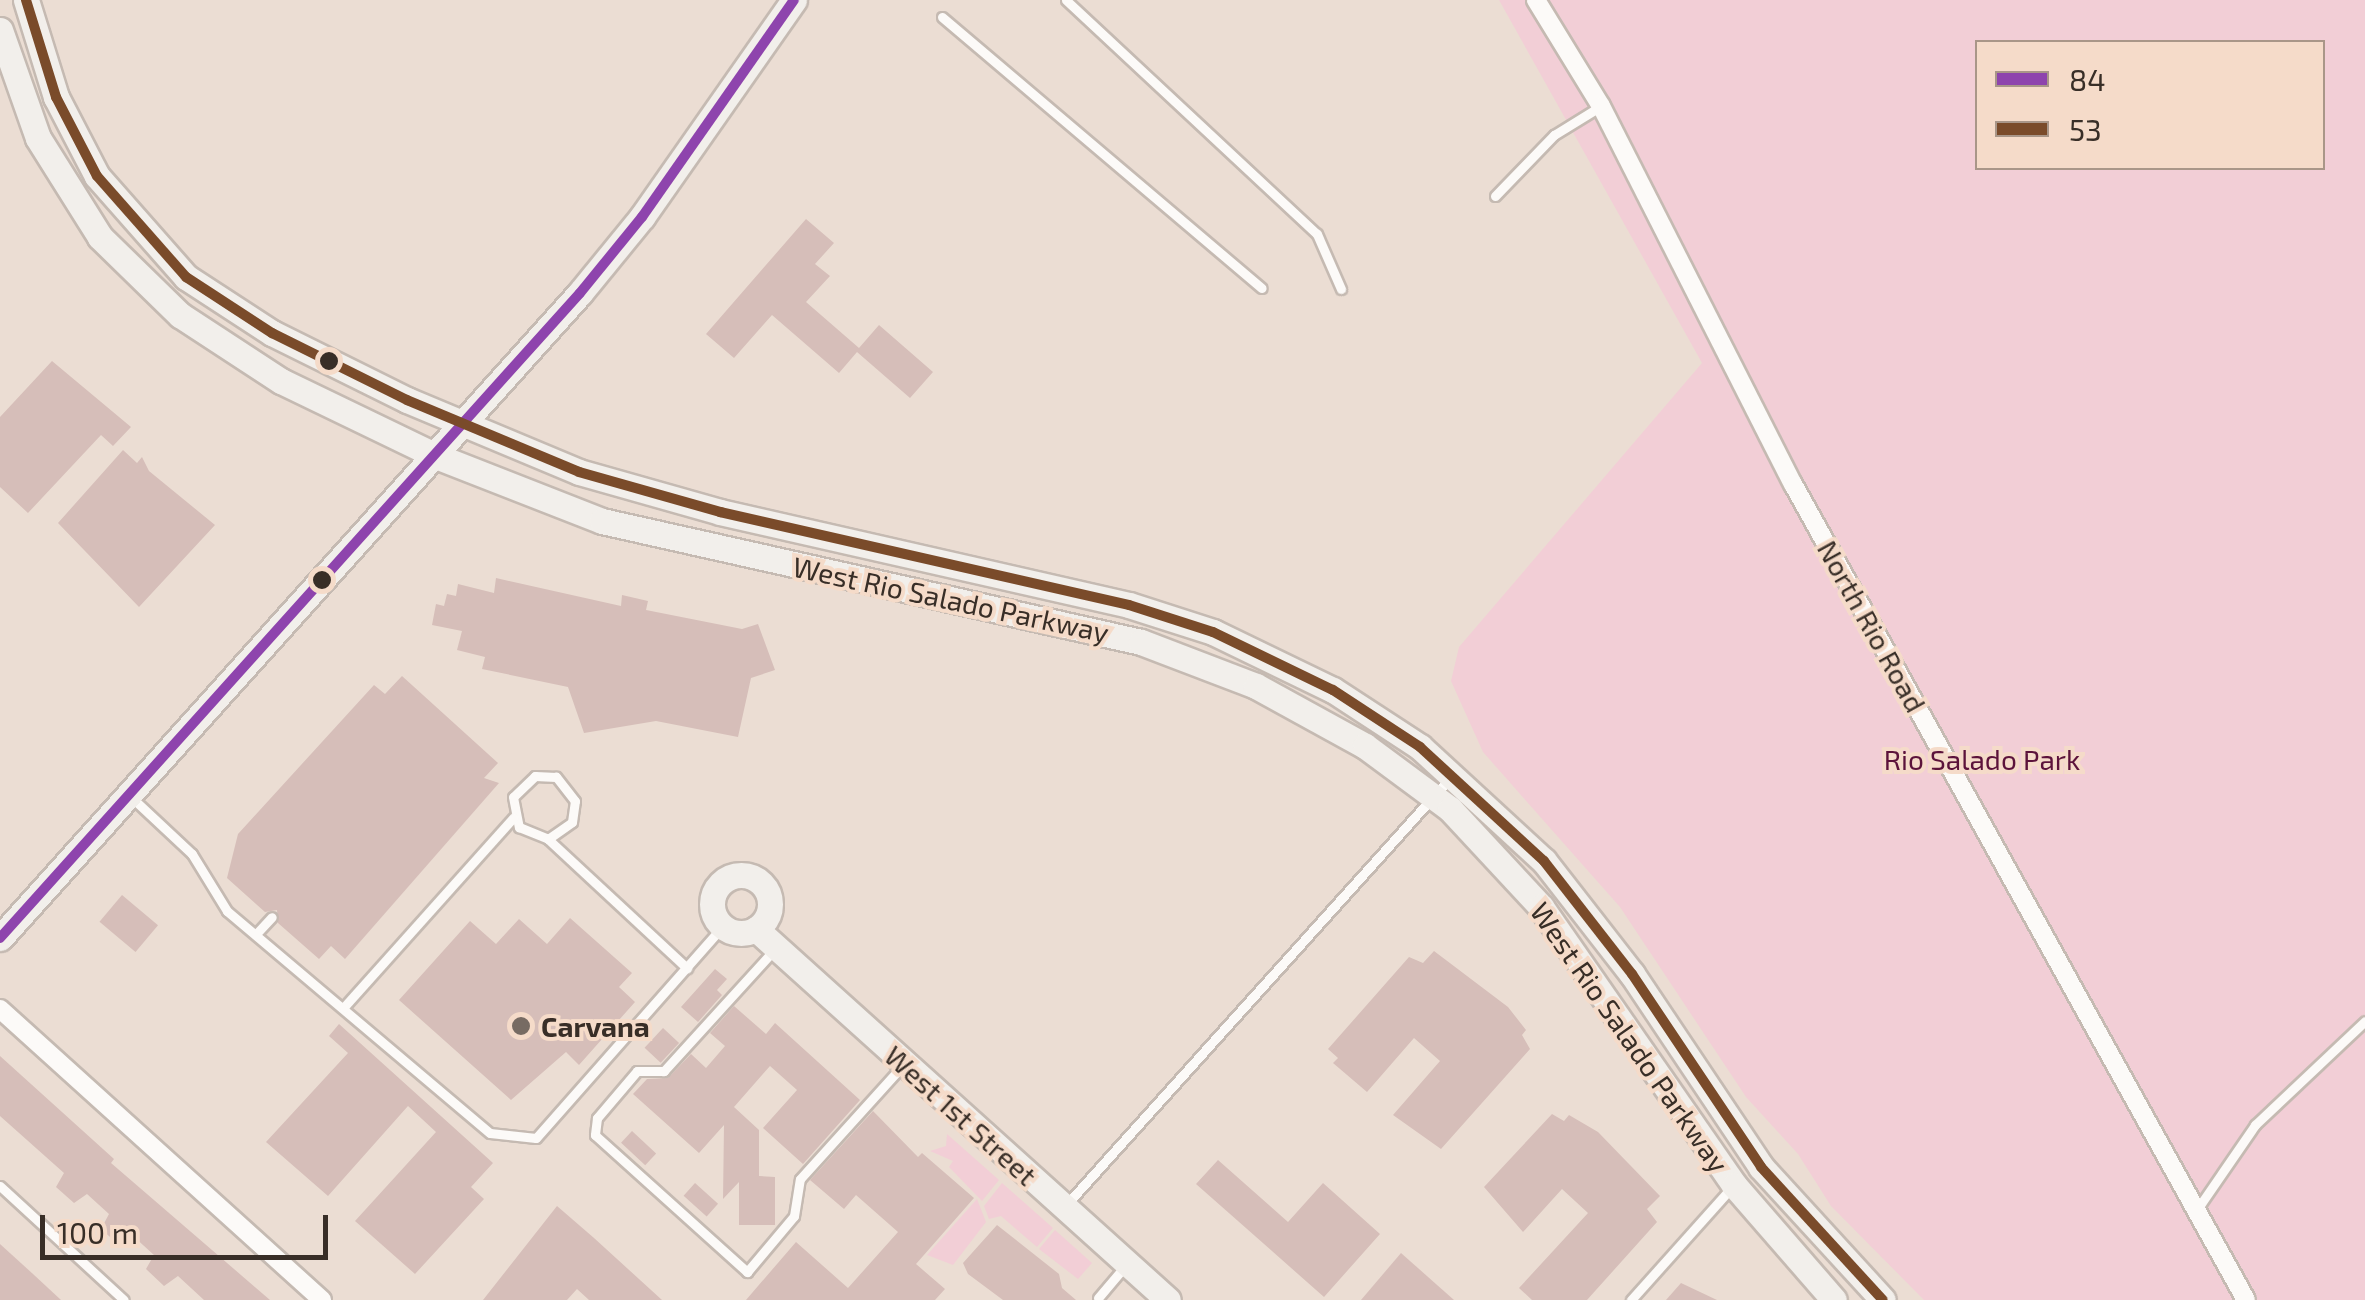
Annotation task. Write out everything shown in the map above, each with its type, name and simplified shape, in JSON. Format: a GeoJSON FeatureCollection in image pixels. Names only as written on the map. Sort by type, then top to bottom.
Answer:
{"type":"FeatureCollection","features":[{"type":"Feature","properties":{"kind":"main road","name":"West Rio Salado Parkway"},"geometry":{"type":"LineString","coordinates":[[26,0],[56,97],[97,176],[150,242],[214,298],[324,361],[464,424],[639,490],[1086,594],[1213,632],[1332,690],[1454,773],[1506,820],[1584,909],[1761,1167],[1883,1300]]}},
{"type":"Feature","properties":{"kind":"main road"},"geometry":{"type":"LineString","coordinates":[[0,938],[436,456],[642,217],[794,0]]}},
{"type":"Feature","properties":{"kind":"main road","name":"West Rio Salado Parkway"},"geometry":{"type":"LineString","coordinates":[[0,30],[21,102],[60,177],[92,226],[137,276],[180,315],[269,374],[436,456],[602,521],[1109,632],[1210,666],[1325,721],[1436,797],[1542,907],[1734,1186],[1834,1300]]}},
{"type":"Feature","properties":{"kind":"main road"},"geometry":{"type":"LineString","coordinates":[[0,30],[18,49],[63,152],[97,176]]}},
{"type":"Feature","properties":{"kind":"main road"},"geometry":{"type":"LineString","coordinates":[[742,874],[760,881],[770,896],[768,915],[756,929],[737,933],[723,926],[714,915],[713,896],[724,880],[742,874]]}},
{"type":"Feature","properties":{"kind":"main road","name":"West 1st Street"},"geometry":{"type":"LineString","coordinates":[[756,929],[774,950],[1168,1300]]}},
{"type":"Feature","properties":{"kind":"main road"},"geometry":{"type":"LineString","coordinates":[[1734,1186],[1761,1167]]}},
{"type":"Feature","properties":{"kind":"street","name":"North Rio Road"},"geometry":{"type":"LineString","coordinates":[[1536,0],[1601,106],[1793,484],[2194,1213],[2246,1300]]}},
{"type":"Feature","properties":{"kind":"street"},"geometry":{"type":"LineString","coordinates":[[0,1010],[322,1300]]}},
{"type":"Feature","properties":{"kind":"lane"},"geometry":{"type":"LineString","coordinates":[[1066,0],[1317,234],[1341,289]]}},
{"type":"Feature","properties":{"kind":"lane"},"geometry":{"type":"LineString","coordinates":[[942,17],[1261,288]]}},
{"type":"Feature","properties":{"kind":"lane"},"geometry":{"type":"LineString","coordinates":[[1495,196],[1554,135],[1601,106]]}},
{"type":"Feature","properties":{"kind":"lane"},"geometry":{"type":"LineString","coordinates":[[866,578],[874,547]]}},
{"type":"Feature","properties":{"kind":"lane"},"geometry":{"type":"LineString","coordinates":[[1064,1207],[1454,773]]}},
{"type":"Feature","properties":{"kind":"lane"},"geometry":{"type":"LineString","coordinates":[[344,1007],[513,818],[518,788],[535,776],[556,777],[572,791],[576,812],[566,830],[548,839]]}},
{"type":"Feature","properties":{"kind":"lane"},"geometry":{"type":"LineString","coordinates":[[130,795],[192,854],[215,900],[490,1133],[536,1138],[723,926]]}},
{"type":"Feature","properties":{"kind":"lane"},"geometry":{"type":"LineString","coordinates":[[513,818],[527,834],[548,839],[687,968]]}},
{"type":"Feature","properties":{"kind":"lane"},"geometry":{"type":"LineString","coordinates":[[256,934],[272,918]]}},
{"type":"Feature","properties":{"kind":"lane"},"geometry":{"type":"LineString","coordinates":[[774,950],[664,1071],[637,1071],[597,1118],[595,1136],[747,1272],[794,1216],[800,1179],[903,1064]]}},
{"type":"Feature","properties":{"kind":"lane"},"geometry":{"type":"LineString","coordinates":[[2194,1213],[2256,1125],[2365,1021]]}},
{"type":"Feature","properties":{"kind":"lane"},"geometry":{"type":"LineString","coordinates":[[0,1186],[124,1300]]}},
{"type":"Feature","properties":{"kind":"lane"},"geometry":{"type":"LineString","coordinates":[[1631,1300],[1734,1186]]}},
{"type":"Feature","properties":{"kind":"lane"},"geometry":{"type":"LineString","coordinates":[[1098,1298],[1127,1262]]}},
{"type":"Feature","properties":{"kind":"green space","name":"Rio Salado Park"},"geometry":{"type":"Polygon","coordinates":[[[1499,0],[2365,0],[2365,1300],[1924,1300],[1831,1206],[1798,1154],[1746,1097],[1620,907],[1483,752],[1451,681],[1459,647],[1702,363],[1499,0]]]}},
{"type":"Feature","properties":{"kind":"green space"},"geometry":{"type":"Polygon","coordinates":[[[947,1134],[999,1180],[982,1201],[949,1167],[953,1161],[930,1151],[946,1146],[947,1134]]]}},
{"type":"Feature","properties":{"kind":"green space"},"geometry":{"type":"Polygon","coordinates":[[[1002,1183],[1053,1228],[1037,1247],[1001,1216],[989,1219],[984,1206],[1002,1183]]]}},
{"type":"Feature","properties":{"kind":"green space"},"geometry":{"type":"Polygon","coordinates":[[[977,1199],[986,1222],[953,1265],[927,1255],[977,1199]]]}},
{"type":"Feature","properties":{"kind":"green space"},"geometry":{"type":"Polygon","coordinates":[[[1055,1230],[1092,1263],[1078,1279],[1039,1249],[1055,1230]]]}},
{"type":"Feature","properties":{"kind":"building"},"geometry":{"type":"Polygon","coordinates":[[[806,219],[834,243],[815,264],[830,276],[806,302],[859,348],[879,325],[933,372],[910,398],[857,352],[839,373],[772,315],[734,358],[706,334],[806,219]]]}},
{"type":"Feature","properties":{"kind":"building"},"geometry":{"type":"Polygon","coordinates":[[[52,361],[131,427],[113,446],[101,435],[28,513],[0,487],[0,417],[52,361]]]}},
{"type":"Feature","properties":{"kind":"building"},"geometry":{"type":"Polygon","coordinates":[[[123,450],[137,463],[142,457],[149,471],[215,525],[139,607],[58,523],[123,450]]]}},
{"type":"Feature","properties":{"kind":"building"},"geometry":{"type":"Polygon","coordinates":[[[496,578],[621,606],[622,595],[648,601],[646,610],[742,629],[758,624],[775,670],[751,678],[738,737],[656,721],[584,733],[568,687],[482,669],[485,657],[457,650],[462,631],[432,625],[436,604],[444,606],[447,594],[456,596],[458,584],[494,593],[496,578]]]}},
{"type":"Feature","properties":{"kind":"building"},"geometry":{"type":"Polygon","coordinates":[[[402,676],[498,763],[484,778],[499,783],[345,959],[331,946],[319,959],[278,923],[277,910],[265,912],[227,878],[238,834],[374,685],[385,694],[402,676]]]}},
{"type":"Feature","properties":{"kind":"building"},"geometry":{"type":"Polygon","coordinates":[[[122,895],[158,925],[136,952],[100,922],[122,895]]]}},
{"type":"Feature","properties":{"kind":"building","name":"Carvana"},"geometry":{"type":"Polygon","coordinates":[[[570,918],[632,973],[619,987],[635,1002],[579,1065],[566,1052],[511,1100],[399,1000],[470,921],[496,944],[519,919],[547,944],[570,918]]]}},
{"type":"Feature","properties":{"kind":"building"},"geometry":{"type":"Polygon","coordinates":[[[1434,951],[1508,1007],[1526,1030],[1522,1035],[1530,1049],[1441,1149],[1393,1115],[1440,1061],[1414,1038],[1367,1092],[1333,1063],[1338,1058],[1328,1049],[1409,957],[1423,963],[1434,951]]]}},
{"type":"Feature","properties":{"kind":"building"},"geometry":{"type":"Polygon","coordinates":[[[715,969],[727,979],[717,990],[722,995],[698,1022],[681,1007],[715,969]]]}},
{"type":"Feature","properties":{"kind":"building"},"geometry":{"type":"Polygon","coordinates":[[[734,1006],[766,1034],[775,1023],[860,1100],[803,1164],[763,1128],[797,1090],[770,1066],[734,1107],[759,1130],[759,1176],[775,1177],[775,1225],[739,1225],[739,1182],[723,1199],[724,1125],[699,1153],[633,1094],[647,1079],[668,1078],[691,1054],[706,1068],[725,1046],[710,1033],[734,1006]]]}},
{"type":"Feature","properties":{"kind":"building"},"geometry":{"type":"Polygon","coordinates":[[[339,1024],[493,1163],[471,1187],[484,1199],[415,1274],[355,1221],[436,1132],[408,1106],[328,1196],[266,1142],[348,1053],[329,1036],[339,1024]]]}},
{"type":"Feature","properties":{"kind":"building"},"geometry":{"type":"Polygon","coordinates":[[[663,1028],[679,1043],[661,1063],[645,1048],[663,1028]]]}},
{"type":"Feature","properties":{"kind":"building"},"geometry":{"type":"Polygon","coordinates":[[[0,1056],[114,1159],[111,1163],[270,1300],[204,1300],[178,1276],[164,1286],[146,1269],[154,1255],[132,1235],[118,1244],[101,1229],[109,1214],[87,1194],[74,1203],[56,1187],[64,1173],[0,1116],[0,1056]]]}},
{"type":"Feature","properties":{"kind":"building"},"geometry":{"type":"Polygon","coordinates":[[[873,1111],[918,1157],[922,1153],[974,1198],[916,1264],[945,1289],[935,1300],[746,1300],[796,1242],[848,1288],[898,1232],[856,1195],[844,1209],[810,1180],[873,1111]]]}},
{"type":"Feature","properties":{"kind":"building"},"geometry":{"type":"Polygon","coordinates":[[[1552,1114],[1564,1121],[1569,1115],[1598,1132],[1660,1196],[1647,1209],[1657,1222],[1587,1300],[1532,1300],[1519,1288],[1588,1213],[1562,1189],[1523,1232],[1484,1187],[1552,1114]]]}},
{"type":"Feature","properties":{"kind":"building"},"geometry":{"type":"Polygon","coordinates":[[[632,1131],[656,1154],[645,1165],[621,1143],[632,1131]]]}},
{"type":"Feature","properties":{"kind":"building"},"geometry":{"type":"Polygon","coordinates":[[[1218,1160],[1288,1222],[1323,1183],[1380,1234],[1324,1297],[1196,1184],[1218,1160]]]}},
{"type":"Feature","properties":{"kind":"building"},"geometry":{"type":"Polygon","coordinates":[[[695,1183],[718,1204],[707,1216],[684,1196],[695,1183]]]}},
{"type":"Feature","properties":{"kind":"building"},"geometry":{"type":"Polygon","coordinates":[[[557,1206],[662,1300],[589,1300],[577,1289],[567,1300],[483,1300],[557,1206]]]}},
{"type":"Feature","properties":{"kind":"building"},"geometry":{"type":"Polygon","coordinates":[[[997,1225],[1059,1274],[1062,1288],[1076,1300],[1003,1300],[968,1274],[963,1263],[997,1225]]]}},
{"type":"Feature","properties":{"kind":"building"},"geometry":{"type":"Polygon","coordinates":[[[0,1244],[33,1274],[61,1300],[0,1300],[0,1244]]]}},
{"type":"Feature","properties":{"kind":"building"},"geometry":{"type":"Polygon","coordinates":[[[1401,1253],[1454,1300],[1361,1300],[1401,1253]]]}},
{"type":"Feature","properties":{"kind":"building"},"geometry":{"type":"Polygon","coordinates":[[[1681,1283],[1717,1300],[1666,1300],[1681,1283]]]}},
{"type":"Feature","properties":{"kind":"transit line","name":"53"},"geometry":{"type":"LineString","coordinates":[[26,0],[56,97],[97,176],[186,277],[272,333],[407,400],[579,472],[720,512],[1129,605],[1213,632],[1333,690],[1420,747],[1544,861],[1632,974],[1761,1167],[1883,1300]]}},
{"type":"Feature","properties":{"kind":"transit line","name":"84"},"geometry":{"type":"LineString","coordinates":[[0,938],[580,293],[642,217],[794,0]]}},
{"type":"Feature","properties":{"kind":"place","name":"Carvana"},"geometry":{"type":"Point","coordinates":[521,1026]}}]}
